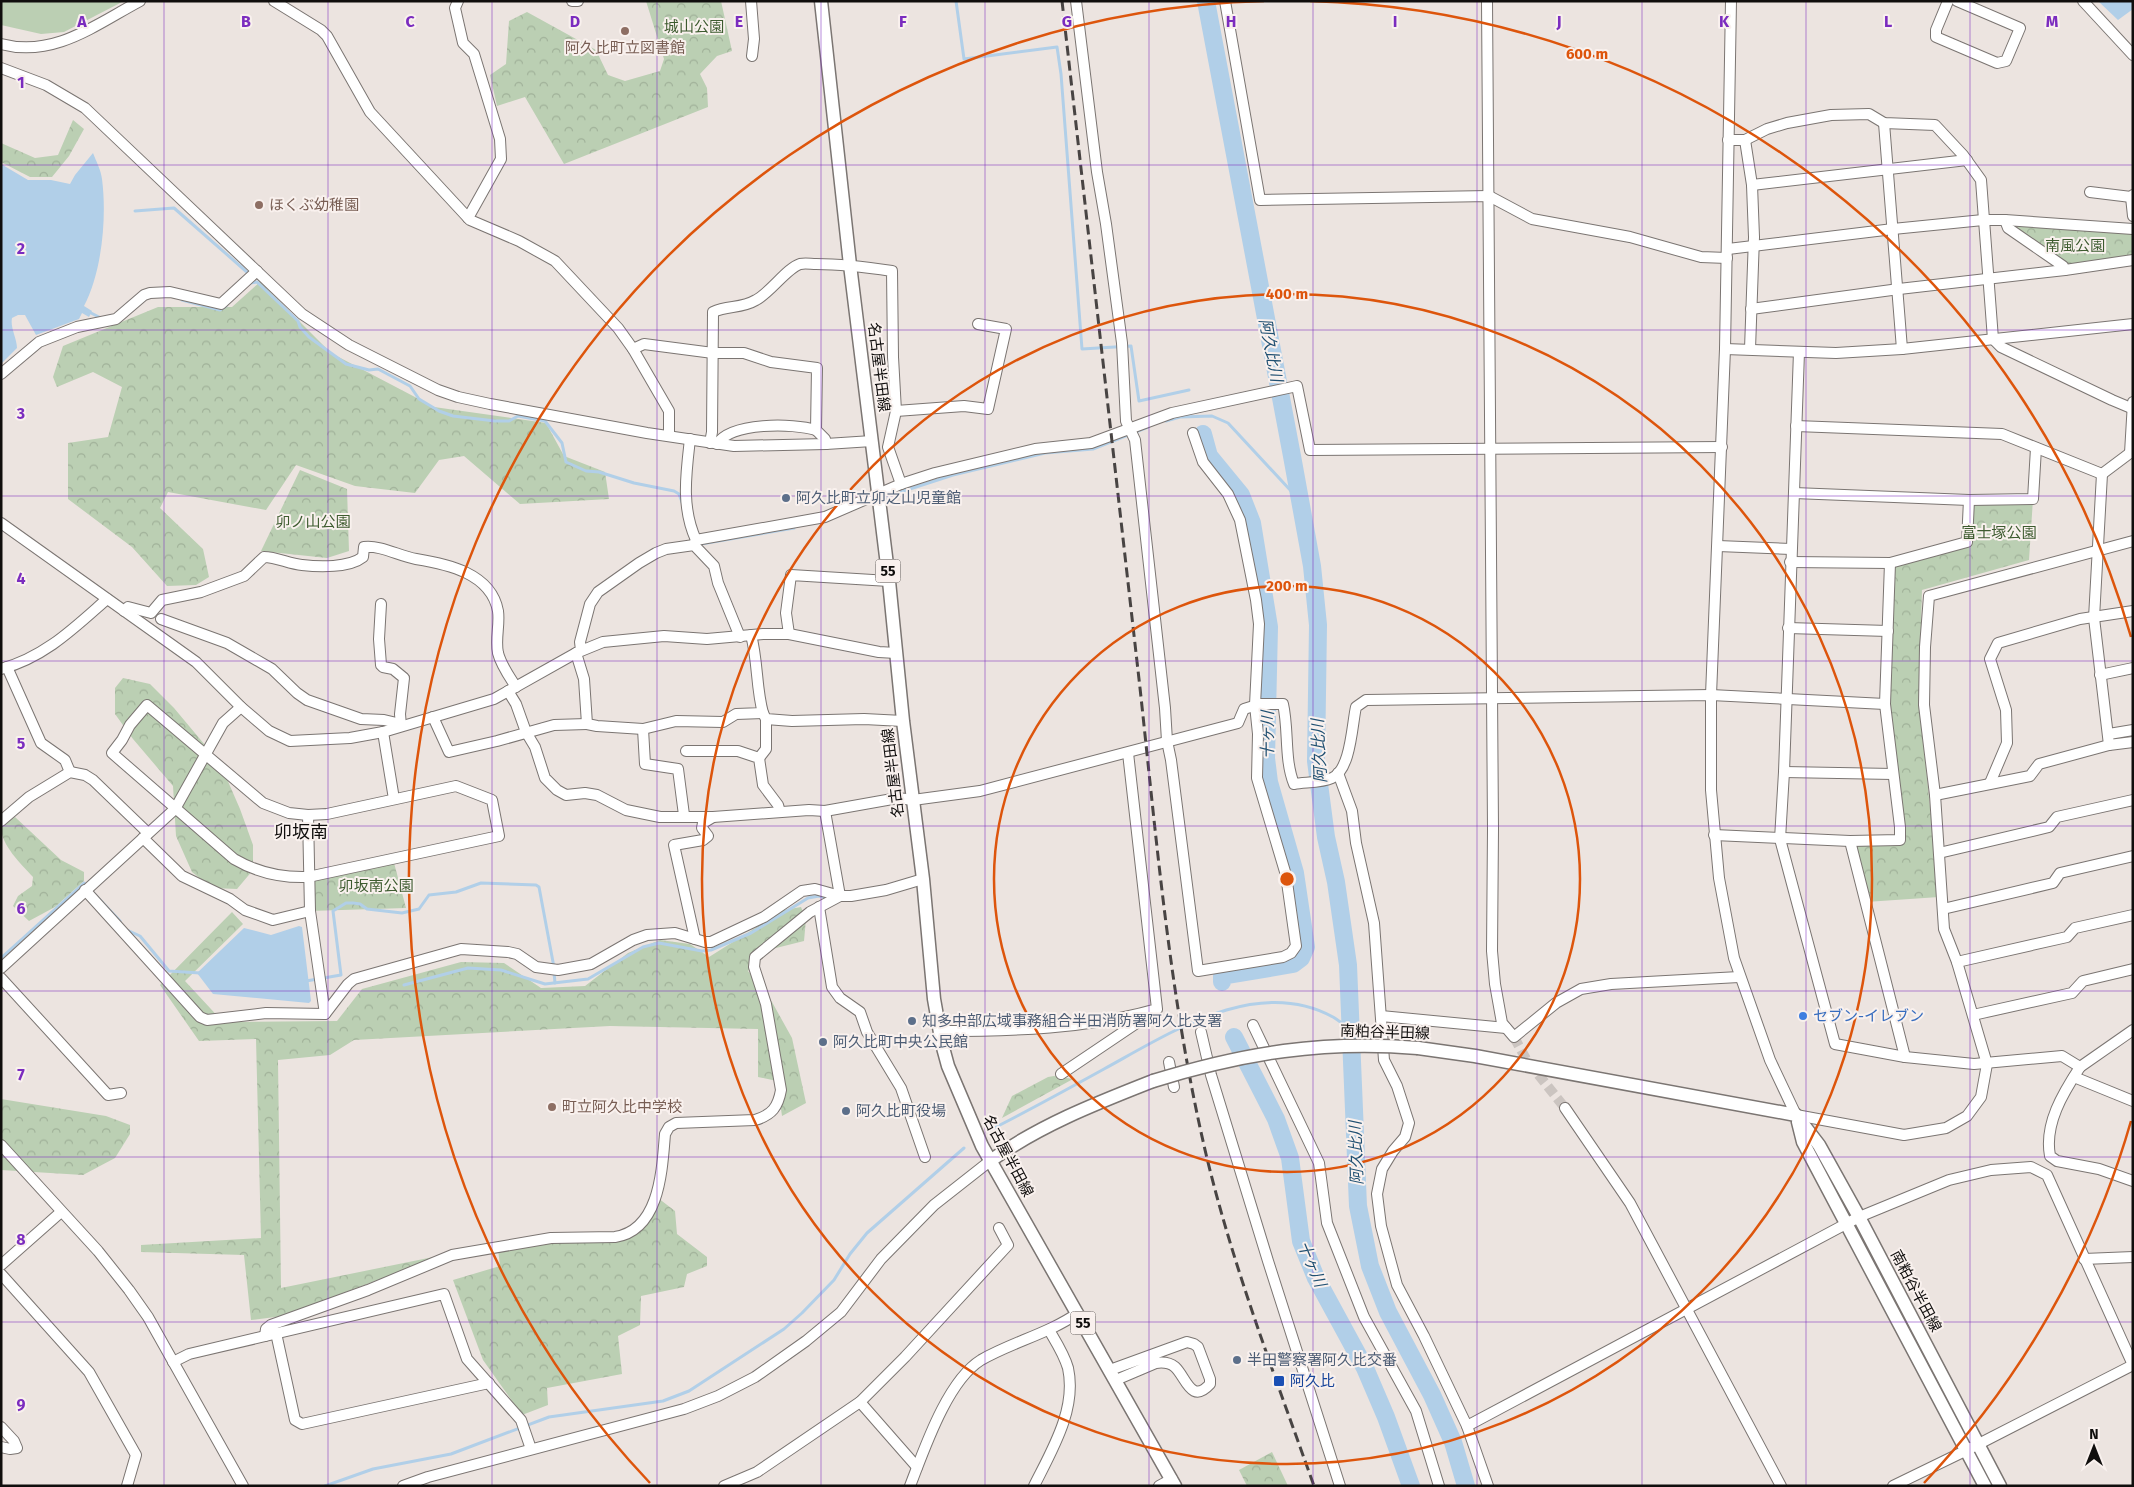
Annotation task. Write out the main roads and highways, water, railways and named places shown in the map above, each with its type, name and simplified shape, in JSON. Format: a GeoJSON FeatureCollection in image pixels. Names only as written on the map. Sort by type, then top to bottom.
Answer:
{"type":"FeatureCollection","features":[{"type":"Feature","properties":{"kind":"main road","name":"名古屋半田線"},"geometry":{"type":"LineString","coordinates":[[821,1],[850,265],[879,493],[903,721],[923,879],[934,999],[948,1066],[978,1138],[990,1161],[1173,1482]]}},
{"type":"Feature","properties":{"kind":"main road","name":"南粕谷半田線"},"geometry":{"type":"LineString","coordinates":[[990,1161],[1004,1151],[1060,1120],[1153,1080],[1227,1060],[1299,1049],[1361,1045],[1418,1048],[1475,1056],[1796,1115],[1804,1142],[1853,1220],[1972,1447],[2000,1486]]}},
{"type":"Feature","properties":{"kind":"main road","name":"南粕谷半田線"},"geometry":{"type":"LineString","coordinates":[[1972,1447],[1985,1486]]}},
{"type":"Feature","properties":{"kind":"water"},"geometry":{"type":"Polygon","coordinates":[[[2098,1],[2133,1],[2133,9],[2118,20],[2098,1]]]}},
{"type":"Feature","properties":{"kind":"water"},"geometry":{"type":"Polygon","coordinates":[[[93,153],[100,169],[104,210],[99,261],[84,306],[92,311],[89,317],[82,313],[79,319],[36,335],[25,315],[18,315],[12,318],[17,348],[1,364],[1,164],[28,180],[51,180],[70,184],[93,153]]]}},
{"type":"Feature","properties":{"kind":"water"},"geometry":{"type":"Polygon","coordinates":[[[299,926],[302,927],[311,1001],[309,1003],[213,994],[197,973],[244,928],[271,935],[299,926]]]}},
{"type":"Feature","properties":{"kind":"waterway"},"geometry":{"type":"LineString","coordinates":[[956,1],[964,59],[1057,47],[1061,74],[1082,349],[1131,346],[1139,401],[1189,390]]}},
{"type":"Feature","properties":{"kind":"waterway","name":"阿久比川"},"geometry":{"type":"LineString","coordinates":[[1206,1],[1312,566],[1318,625],[1316,761],[1326,837],[1336,882],[1348,965],[1358,1206],[1370,1266],[1388,1312],[1432,1395],[1453,1442],[1466,1486]]}},
{"type":"Feature","properties":{"kind":"waterway"},"geometry":{"type":"LineString","coordinates":[[135,211],[174,208],[248,273]]}},
{"type":"Feature","properties":{"kind":"waterway"},"geometry":{"type":"LineString","coordinates":[[250,283],[257,282],[298,321],[300,327],[309,337],[346,364],[369,370],[378,369],[410,386],[419,399],[439,411],[453,416],[495,421],[509,421],[518,416],[545,421],[562,443],[566,462],[586,471],[599,472],[634,483],[674,491],[679,494],[682,502]]}},
{"type":"Feature","properties":{"kind":"waterway"},"geometry":{"type":"LineString","coordinates":[[182,300],[220,310],[226,306]]}},
{"type":"Feature","properties":{"kind":"waterway"},"geometry":{"type":"LineString","coordinates":[[89,312],[101,318]]}},
{"type":"Feature","properties":{"kind":"waterway"},"geometry":{"type":"LineString","coordinates":[[1166,421],[1180,417],[1212,416],[1228,423],[1292,492],[1299,495]]}},
{"type":"Feature","properties":{"kind":"waterway"},"geometry":{"type":"LineString","coordinates":[[882,498],[953,475],[1045,453],[1093,449],[1148,427]]}},
{"type":"Feature","properties":{"kind":"waterway","name":"十ヶ川"},"geometry":{"type":"LineString","coordinates":[[1203,434],[1209,456],[1241,495],[1252,523],[1269,627],[1266,758],[1269,782],[1295,873],[1306,947],[1301,958],[1293,964],[1222,976],[1222,982]]}},
{"type":"Feature","properties":{"kind":"waterway"},"geometry":{"type":"LineString","coordinates":[[697,543],[701,544],[794,528]]}},
{"type":"Feature","properties":{"kind":"waterway"},"geometry":{"type":"LineString","coordinates":[[1,958],[84,883],[120,921]]}},
{"type":"Feature","properties":{"kind":"waterway"},"geometry":{"type":"LineString","coordinates":[[306,981],[341,975],[333,911],[346,903],[360,904],[367,909],[402,913],[419,909],[429,895],[456,892],[481,883],[536,885],[539,887],[555,983]]}},
{"type":"Feature","properties":{"kind":"waterway"},"geometry":{"type":"LineString","coordinates":[[404,985],[468,968],[501,970],[545,984],[588,979],[643,947],[659,943],[702,951],[711,950],[751,933],[808,898],[819,896],[826,898]]}},
{"type":"Feature","properties":{"kind":"waterway"},"geometry":{"type":"LineString","coordinates":[[127,930],[140,936],[169,971],[200,973]]}},
{"type":"Feature","properties":{"kind":"waterway"},"geometry":{"type":"LineString","coordinates":[[990,1130],[1157,1040],[1215,1014],[1245,1006],[1274,1002],[1304,1006],[1333,1017],[1351,1031]]}},
{"type":"Feature","properties":{"kind":"waterway","name":"十ヶ川"},"geometry":{"type":"LineString","coordinates":[[1234,1037],[1276,1119],[1290,1158],[1301,1241],[1316,1278],[1365,1368],[1386,1417],[1411,1486]]}},
{"type":"Feature","properties":{"kind":"waterway"},"geometry":{"type":"LineString","coordinates":[[325,1486],[373,1469],[451,1454],[549,1417],[663,1401],[689,1391],[784,1329],[834,1280],[850,1254],[867,1233],[964,1148]]}},
{"type":"Feature","properties":{"kind":"tunnel"},"geometry":{"type":"LineString","coordinates":[[1514,1037],[1526,1059],[1565,1108]]}},
{"type":"Feature","properties":{"kind":"railway"},"geometry":{"type":"LineString","coordinates":[[1062,1],[1159,864],[1183,1039],[1206,1154],[1229,1238],[1314,1486]]}},
{"type":"Feature","properties":{"kind":"place","name":"阿久比町立図書館"},"geometry":{"type":"Point","coordinates":[625,31]}},
{"type":"Feature","properties":{"kind":"place","name":"ほくぶ幼稚園"},"geometry":{"type":"Point","coordinates":[259,205]}},
{"type":"Feature","properties":{"kind":"place","name":"阿久比町立卯之山児童館"},"geometry":{"type":"Point","coordinates":[786,498]}},
{"type":"Feature","properties":{"kind":"place","name":"セブン-イレブン"},"geometry":{"type":"Point","coordinates":[1803,1016]}},
{"type":"Feature","properties":{"kind":"place","name":"知多中部広域事務組合半田消防署阿久比支署"},"geometry":{"type":"Point","coordinates":[912,1021]}},
{"type":"Feature","properties":{"kind":"place","name":"阿久比町中央公民館"},"geometry":{"type":"Point","coordinates":[823,1042]}},
{"type":"Feature","properties":{"kind":"place","name":"町立阿久比中学校"},"geometry":{"type":"Point","coordinates":[552,1107]}},
{"type":"Feature","properties":{"kind":"place","name":"阿久比町役場"},"geometry":{"type":"Point","coordinates":[846,1111]}},
{"type":"Feature","properties":{"kind":"place","name":"半田警察署阿久比交番"},"geometry":{"type":"Point","coordinates":[1237,1360]}},
{"type":"Feature","properties":{"kind":"place","name":"阿久比"},"geometry":{"type":"Point","coordinates":[1279,1381]}},
{"type":"Feature","properties":{"kind":"district","name":"卯坂南"},"geometry":{"type":"Point","coordinates":[301,832]}},
{"type":"Feature","properties":{"kind":"park label","name":"城山公園"},"geometry":{"type":"Point","coordinates":[694,27]}},
{"type":"Feature","properties":{"kind":"park label","name":"南風公園"},"geometry":{"type":"Point","coordinates":[2075,246]}},
{"type":"Feature","properties":{"kind":"park label","name":"卯ノ山公園"},"geometry":{"type":"Point","coordinates":[313,522]}},
{"type":"Feature","properties":{"kind":"park label","name":"富士塚公園"},"geometry":{"type":"Point","coordinates":[1999,533]}},
{"type":"Feature","properties":{"kind":"park label","name":"卯坂南公園"},"geometry":{"type":"Point","coordinates":[376,886]}}]}
